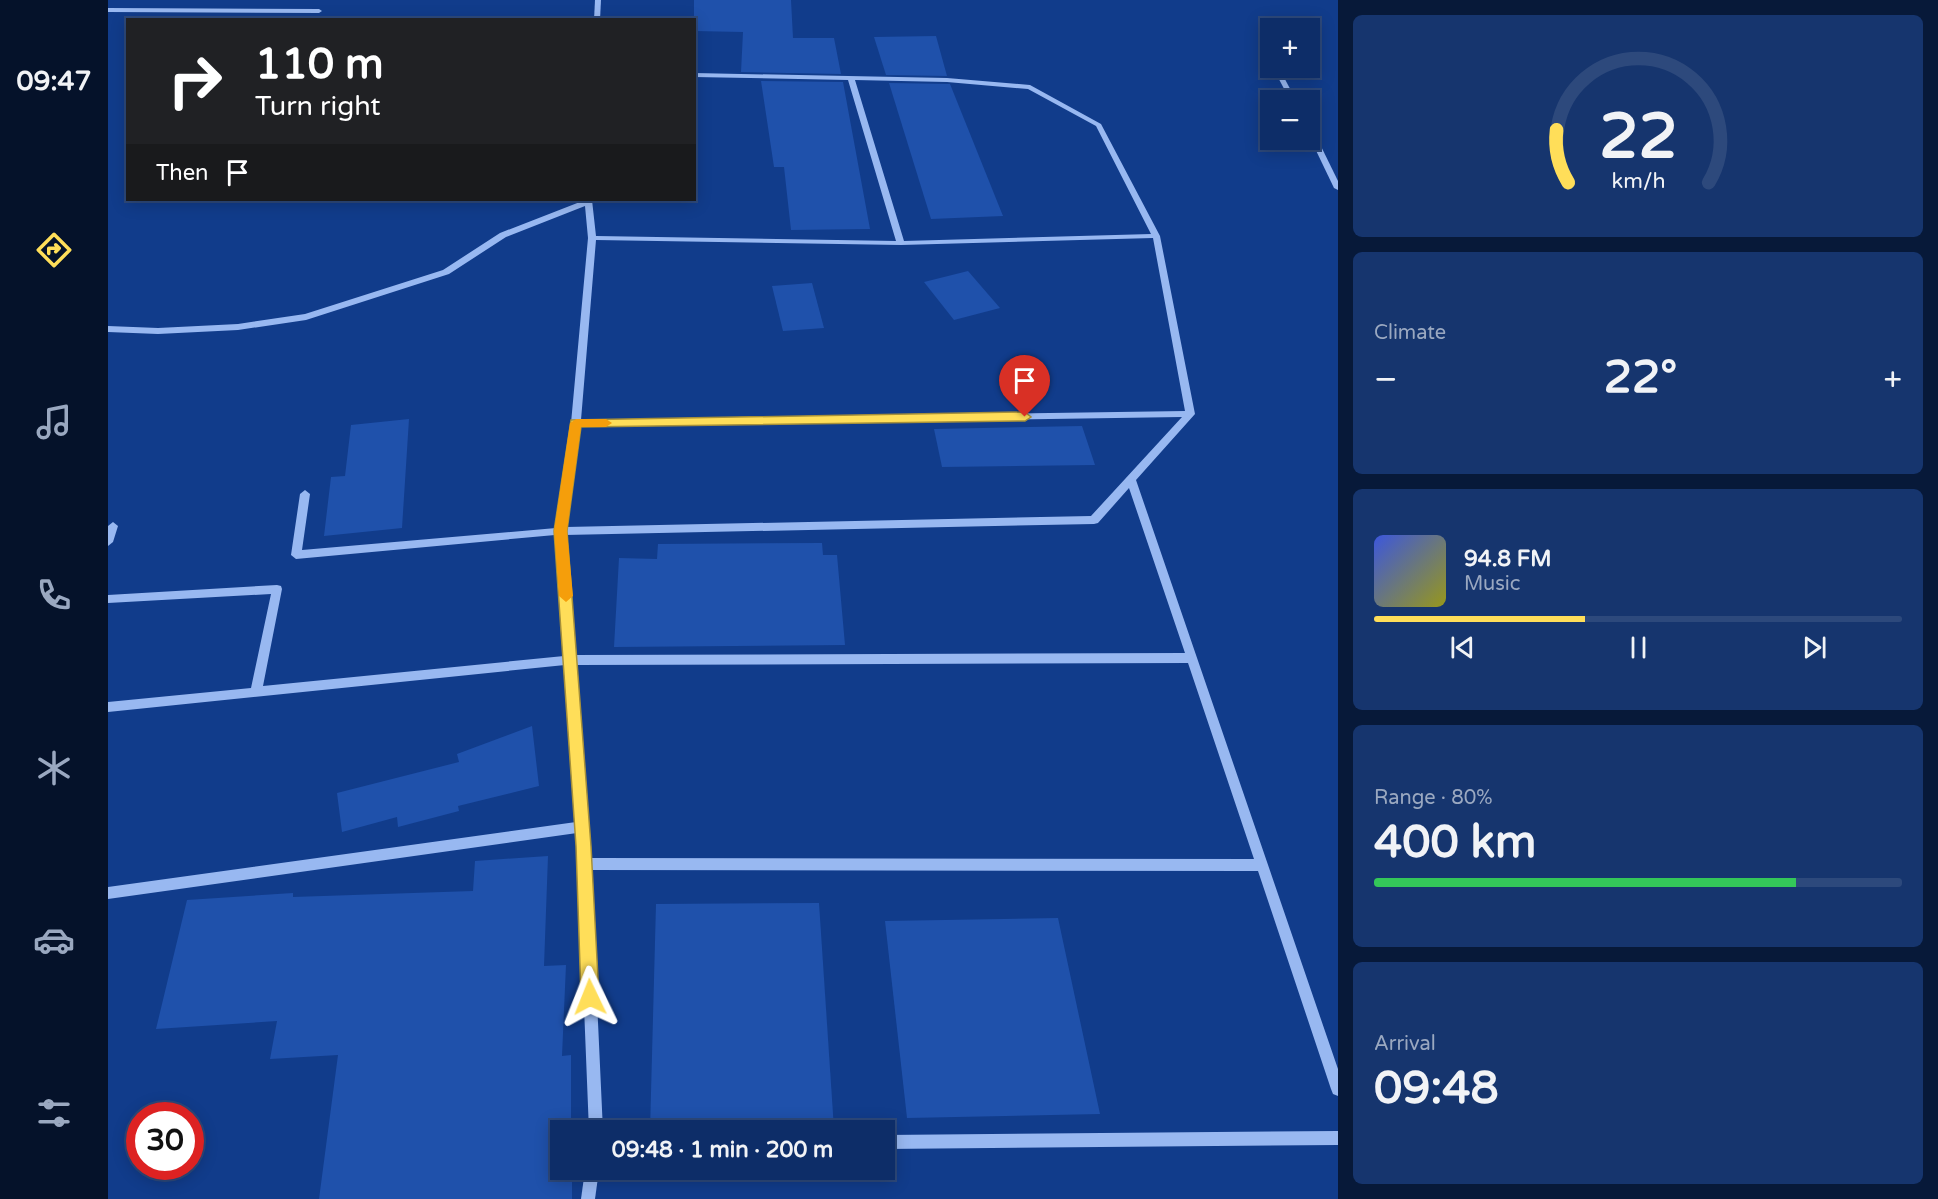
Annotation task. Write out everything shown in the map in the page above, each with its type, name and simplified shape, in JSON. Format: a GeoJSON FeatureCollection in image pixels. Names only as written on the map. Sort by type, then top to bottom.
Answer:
{"type":"FeatureCollection","features":[{"type":"Feature","properties":{"kind":"street"},"geometry":{"type":"LineString","coordinates":[[597,18],[598,0]]}},
{"type":"Feature","properties":{"kind":"street"},"geometry":{"type":"LineString","coordinates":[[108,10],[319,11]]}},
{"type":"Feature","properties":{"kind":"street"},"geometry":{"type":"LineString","coordinates":[[696,75],[947,80],[1030,87],[1099,125],[1156,236],[1190,414]]}},
{"type":"Feature","properties":{"kind":"street"},"geometry":{"type":"LineString","coordinates":[[851,78],[901,243]]}},
{"type":"Feature","properties":{"kind":"street"},"geometry":{"type":"LineString","coordinates":[[1319,150],[1338,188]]}},
{"type":"Feature","properties":{"kind":"street"},"geometry":{"type":"LineString","coordinates":[[108,329],[158,331],[238,327],[306,317],[446,272],[503,235],[588,201],[592,238],[576,423],[560,531],[585,864],[596,1120]]}},
{"type":"Feature","properties":{"kind":"street"},"geometry":{"type":"LineString","coordinates":[[592,238],[901,243],[1156,236]]}},
{"type":"Feature","properties":{"kind":"street"},"geometry":{"type":"LineString","coordinates":[[576,423],[1190,414]]}},
{"type":"Feature","properties":{"kind":"street"},"geometry":{"type":"LineString","coordinates":[[305,494],[296,555],[560,531],[1094,520],[1190,414]]}},
{"type":"Feature","properties":{"kind":"street"},"geometry":{"type":"LineString","coordinates":[[1131,480],[1338,1089]]}},
{"type":"Feature","properties":{"kind":"street"},"geometry":{"type":"LineString","coordinates":[[108,542],[113,526]]}},
{"type":"Feature","properties":{"kind":"street"},"geometry":{"type":"LineString","coordinates":[[108,598],[277,589],[256,692]]}},
{"type":"Feature","properties":{"kind":"street"},"geometry":{"type":"LineString","coordinates":[[108,706],[571,660],[1192,658]]}},
{"type":"Feature","properties":{"kind":"street"},"geometry":{"type":"LineString","coordinates":[[108,893],[582,827]]}},
{"type":"Feature","properties":{"kind":"street"},"geometry":{"type":"LineString","coordinates":[[585,864],[1262,865]]}},
{"type":"Feature","properties":{"kind":"street"},"geometry":{"type":"LineString","coordinates":[[895,1142],[1338,1138]]}},
{"type":"Feature","properties":{"kind":"street"},"geometry":{"type":"LineString","coordinates":[[588,1199],[591,1180]]}},
{"type":"Feature","properties":{"kind":"building"},"geometry":{"type":"Polygon","coordinates":[[[694,0],[791,0],[793,38],[834,38],[841,74],[741,72],[743,32],[696,31],[696,18],[694,18],[694,0]]]}},
{"type":"Feature","properties":{"kind":"building"},"geometry":{"type":"Polygon","coordinates":[[[936,36],[947,76],[886,75],[874,37],[936,36]]]}},
{"type":"Feature","properties":{"kind":"building"},"geometry":{"type":"Polygon","coordinates":[[[761,81],[843,82],[870,229],[791,230],[784,167],[774,167],[761,81]]]}},
{"type":"Feature","properties":{"kind":"building"},"geometry":{"type":"Polygon","coordinates":[[[889,83],[950,84],[1003,216],[931,219],[889,83]]]}},
{"type":"Feature","properties":{"kind":"building"},"geometry":{"type":"Polygon","coordinates":[[[968,271],[1000,308],[954,320],[924,282],[968,271]]]}},
{"type":"Feature","properties":{"kind":"building"},"geometry":{"type":"Polygon","coordinates":[[[812,283],[824,328],[783,331],[772,286],[812,283]]]}},
{"type":"Feature","properties":{"kind":"building"},"geometry":{"type":"Polygon","coordinates":[[[409,419],[402,528],[324,536],[331,477],[345,476],[351,425],[409,419]]]}},
{"type":"Feature","properties":{"kind":"building"},"geometry":{"type":"Polygon","coordinates":[[[1082,426],[1095,465],[942,467],[934,429],[1082,426]]]}},
{"type":"Feature","properties":{"kind":"building"},"geometry":{"type":"Polygon","coordinates":[[[822,543],[823,555],[837,555],[845,645],[614,647],[619,558],[657,559],[658,544],[822,543]]]}},
{"type":"Feature","properties":{"kind":"building"},"geometry":{"type":"Polygon","coordinates":[[[532,726],[539,786],[458,806],[459,811],[398,827],[397,817],[342,832],[337,793],[459,762],[457,754],[532,726]]]}},
{"type":"Feature","properties":{"kind":"building"},"geometry":{"type":"Polygon","coordinates":[[[548,856],[544,966],[566,965],[562,1056],[571,1055],[571,1120],[550,1120],[550,1180],[572,1180],[572,1199],[319,1199],[338,1055],[270,1059],[277,1021],[156,1029],[187,900],[293,893],[293,897],[473,891],[475,861],[548,856]]]}},
{"type":"Feature","properties":{"kind":"building"},"geometry":{"type":"Polygon","coordinates":[[[819,903],[833,1120],[650,1120],[656,904],[819,903]]]}},
{"type":"Feature","properties":{"kind":"building"},"geometry":{"type":"Polygon","coordinates":[[[1058,918],[1100,1114],[907,1118],[885,921],[1058,918]]]}},
{"type":"Feature","properties":{"kind":"slow traffic"},"geometry":{"type":"LineString","coordinates":[[566,596],[560,531],[576,423],[606,423]]}},
{"type":"Feature","properties":{"kind":"route"},"geometry":{"type":"LineString","coordinates":[[590,997],[584,846],[560,531],[576,423],[1025,417]]}}]}
